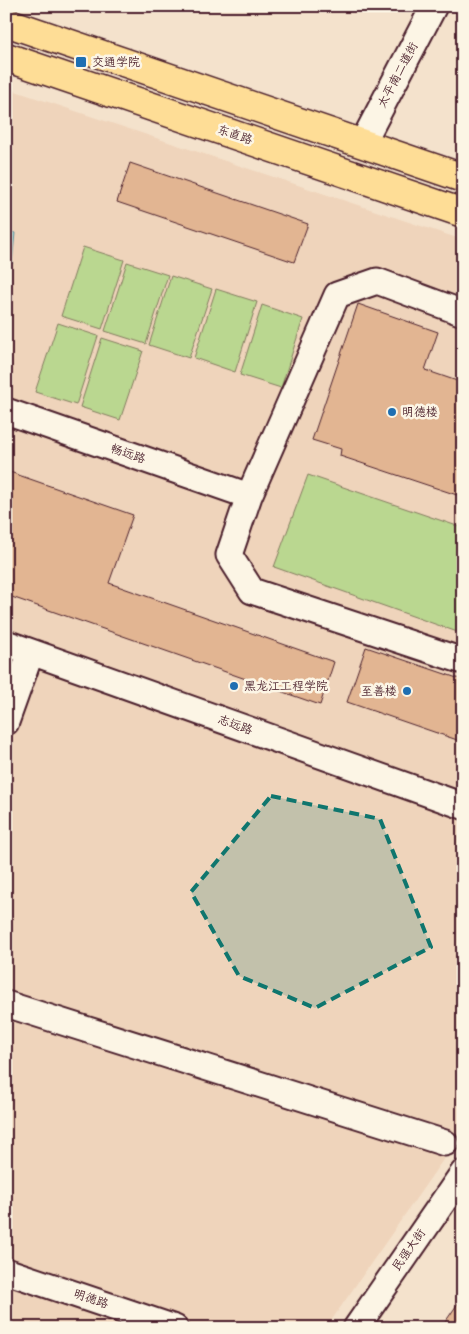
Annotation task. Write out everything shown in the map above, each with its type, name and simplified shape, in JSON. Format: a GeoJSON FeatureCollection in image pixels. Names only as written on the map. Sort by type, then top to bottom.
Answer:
{"type":"FeatureCollection","features":[{"type":"Feature","properties":{"kind":"highway"},"geometry":{"type":"LineString","coordinates":[[6,22],[463,178]]}},
{"type":"Feature","properties":{"kind":"highway","name":"东直路"},"geometry":{"type":"LineString","coordinates":[[6,57],[463,213]]}},
{"type":"Feature","properties":{"kind":"street","name":"太平南二道街"},"geometry":{"type":"LineString","coordinates":[[362,144],[434,6]]}},
{"type":"Feature","properties":{"kind":"street"},"geometry":{"type":"LineString","coordinates":[[463,313],[377,281],[337,295],[249,496],[229,555],[252,591],[463,662]]}},
{"type":"Feature","properties":{"kind":"street","name":"畅远路"},"geometry":{"type":"LineString","coordinates":[[6,411],[249,496]]}},
{"type":"Feature","properties":{"kind":"street","name":"志远路"},"geometry":{"type":"LineString","coordinates":[[6,644],[463,806]]}},
{"type":"Feature","properties":{"kind":"street"},"geometry":{"type":"LineString","coordinates":[[6,722],[31,652]]}},
{"type":"Feature","properties":{"kind":"street"},"geometry":{"type":"LineString","coordinates":[[6,1004],[445,1143]]}},
{"type":"Feature","properties":{"kind":"street","name":"民强大街"},"geometry":{"type":"LineString","coordinates":[[356,1328],[463,1173]]}},
{"type":"Feature","properties":{"kind":"street","name":"明德路"},"geometry":{"type":"LineString","coordinates":[[6,1271],[175,1328]]}},
{"type":"Feature","properties":{"kind":"highlighted area"},"geometry":{"type":"Polygon","coordinates":[[[271,796],[380,819],[431,947],[315,1008],[239,976],[191,892],[271,796]]]}},
{"type":"Feature","properties":{"kind":"shaded area","name":"黑龙江工程学院"},"geometry":{"type":"Polygon","coordinates":[[[6,88],[463,240],[463,1131],[326,1328],[6,1328],[6,88]]]}},
{"type":"Feature","properties":{"kind":"green space"},"geometry":{"type":"Polygon","coordinates":[[[83,247],[124,260],[102,329],[61,316],[83,247]]]}},
{"type":"Feature","properties":{"kind":"green space"},"geometry":{"type":"Polygon","coordinates":[[[127,262],[168,275],[146,344],[105,331],[127,262]]]}},
{"type":"Feature","properties":{"kind":"green space"},"geometry":{"type":"Polygon","coordinates":[[[171,276],[212,289],[189,358],[149,345],[171,276]]]}},
{"type":"Feature","properties":{"kind":"green space"},"geometry":{"type":"Polygon","coordinates":[[[216,289],[257,302],[235,372],[194,358],[216,289]]]}},
{"type":"Feature","properties":{"kind":"green space"},"geometry":{"type":"Polygon","coordinates":[[[262,305],[303,319],[281,388],[240,375],[262,305]]]}},
{"type":"Feature","properties":{"kind":"green space"},"geometry":{"type":"Polygon","coordinates":[[[58,323],[98,336],[76,405],[35,392],[58,323]]]}},
{"type":"Feature","properties":{"kind":"green space"},"geometry":{"type":"Polygon","coordinates":[[[102,338],[143,351],[120,420],[80,407],[102,338]]]}},
{"type":"Feature","properties":{"kind":"green space"},"geometry":{"type":"Polygon","coordinates":[[[308,475],[463,528],[463,634],[274,567],[308,475]]]}},
{"type":"Feature","properties":{"kind":"water"},"geometry":{"type":"Polygon","coordinates":[[[6,230],[15,233],[12,264],[6,266],[6,230]]]}},
{"type":"Feature","properties":{"kind":"building"},"geometry":{"type":"Polygon","coordinates":[[[130,163],[308,224],[294,262],[117,202],[130,163]]]}},
{"type":"Feature","properties":{"kind":"building","name":"明德楼"},"geometry":{"type":"Polygon","coordinates":[[[358,304],[438,332],[425,370],[463,383],[463,497],[340,456],[341,449],[312,440],[358,304]]]}},
{"type":"Feature","properties":{"kind":"building"},"geometry":{"type":"Polygon","coordinates":[[[7,471],[133,515],[109,583],[334,662],[320,705],[6,595],[7,471]]]}},
{"type":"Feature","properties":{"kind":"building","name":"至善楼"},"geometry":{"type":"Polygon","coordinates":[[[366,647],[463,680],[463,742],[347,702],[366,647]]]}},
{"type":"Feature","properties":{"kind":"building"},"geometry":{"type":"Polygon","coordinates":[[[463,1296],[463,1328],[441,1328],[463,1296]]]}},
{"type":"Feature","properties":{"kind":"place","name":"交通学院"},"geometry":{"type":"Point","coordinates":[81,62]}},
{"type":"Feature","properties":{"kind":"place","name":"明德楼"},"geometry":{"type":"Point","coordinates":[392,412]}},
{"type":"Feature","properties":{"kind":"place","name":"黑龙江工程学院"},"geometry":{"type":"Point","coordinates":[234,686]}},
{"type":"Feature","properties":{"kind":"place","name":"至善楼"},"geometry":{"type":"Point","coordinates":[407,691]}}]}
